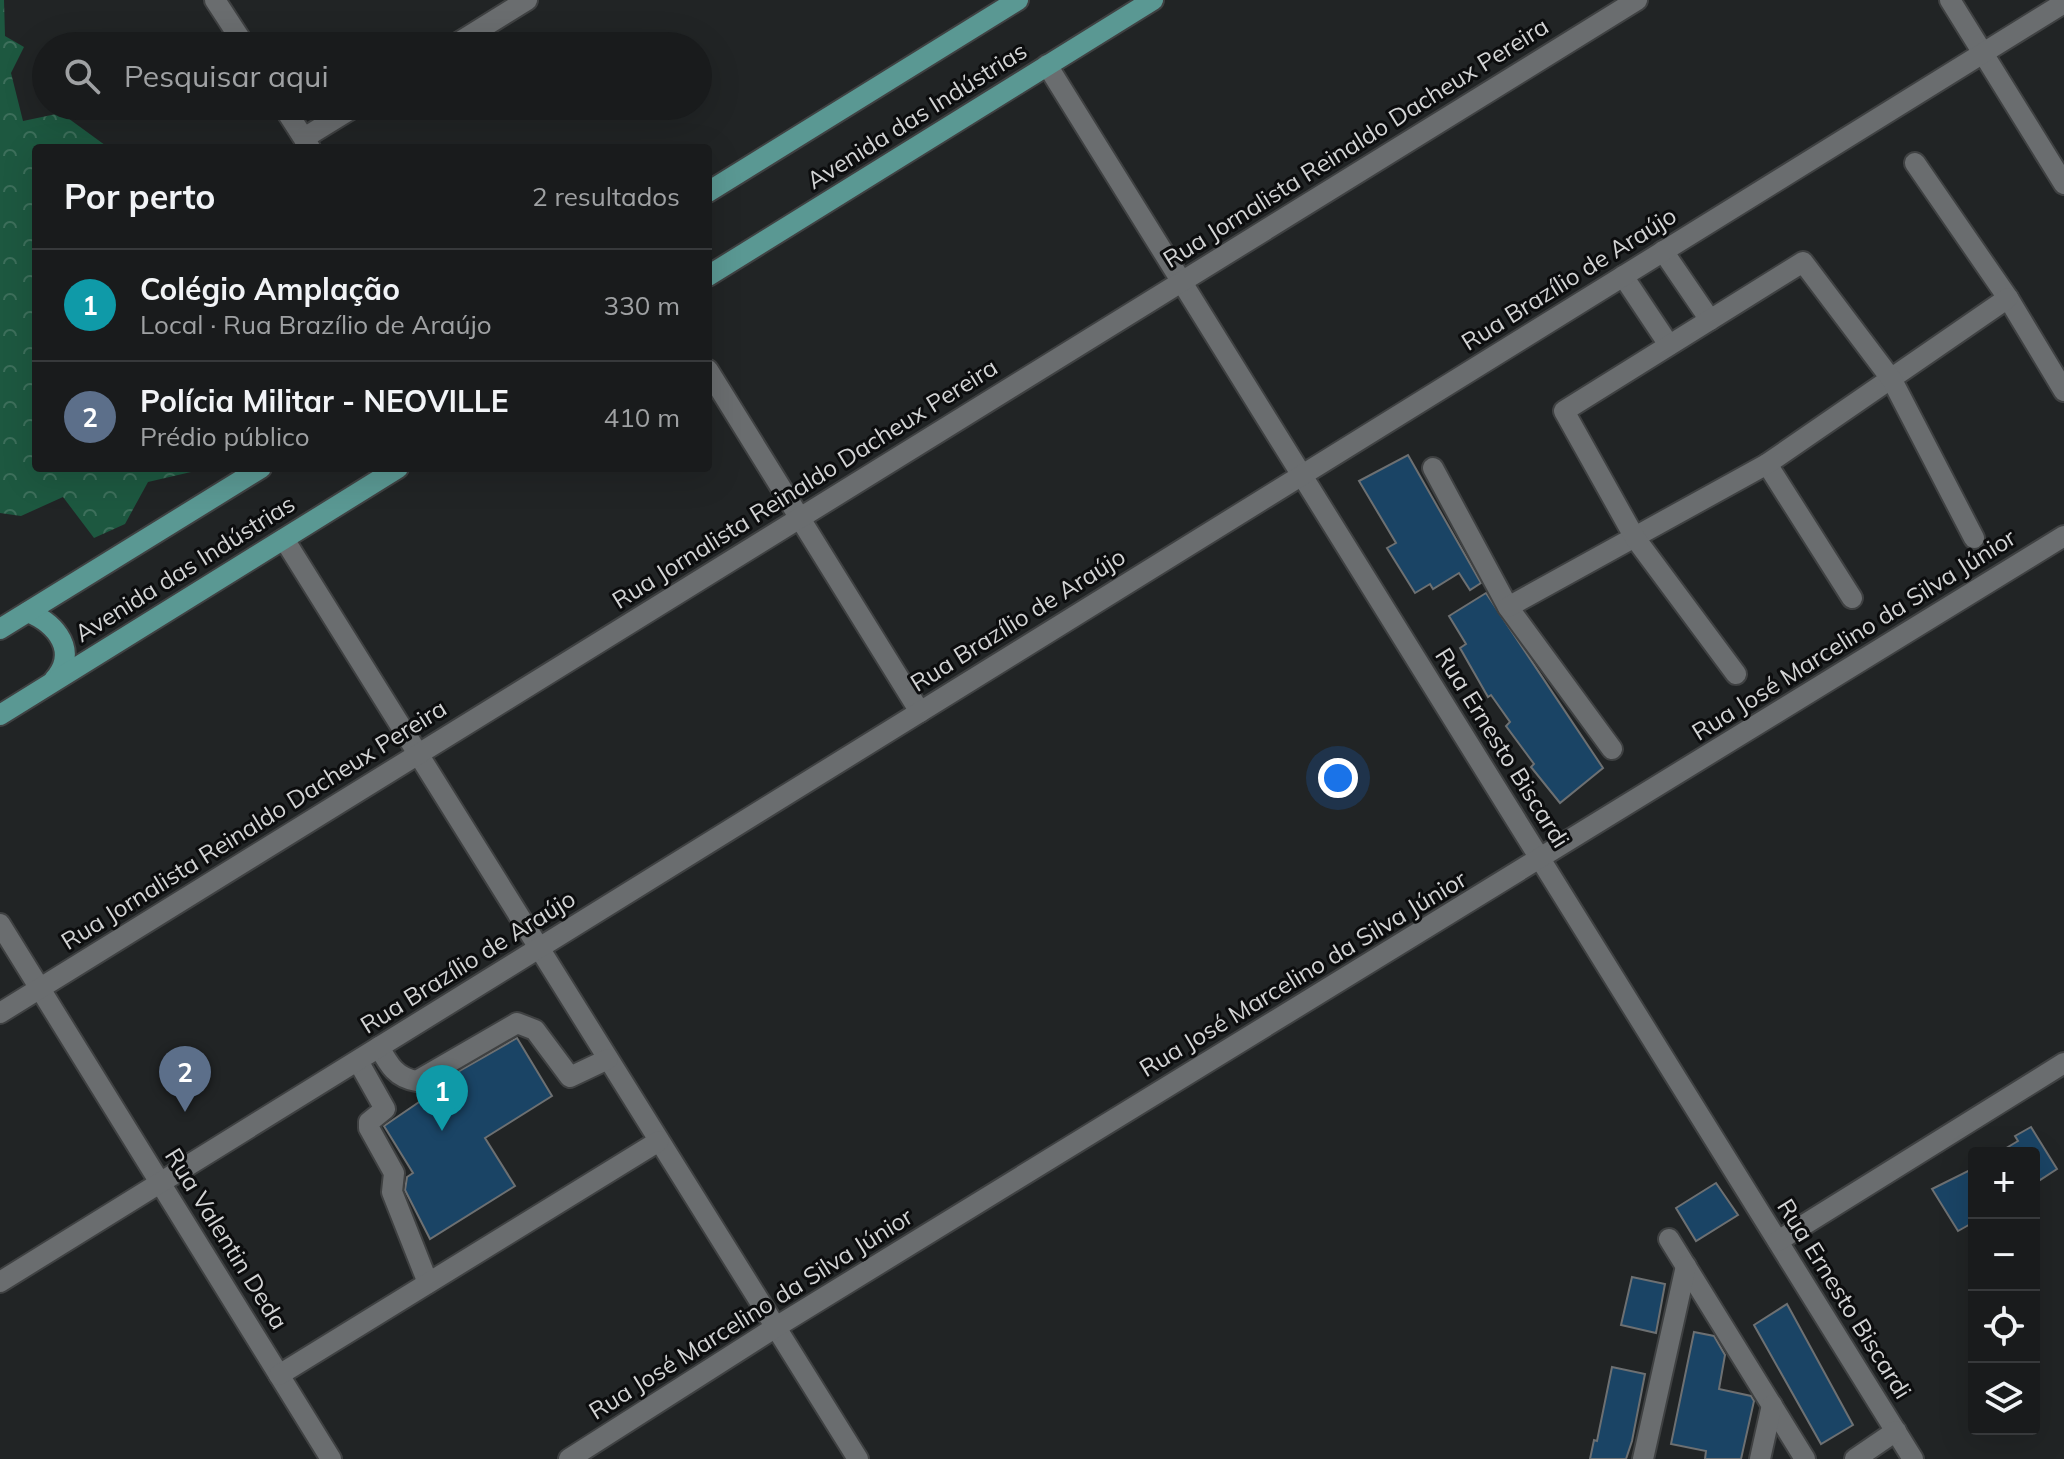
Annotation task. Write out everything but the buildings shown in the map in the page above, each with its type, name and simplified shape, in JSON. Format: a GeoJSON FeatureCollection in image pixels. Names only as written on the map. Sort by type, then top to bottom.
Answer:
{"type":"FeatureCollection","features":[{"type":"Feature","properties":{"kind":"main road","name":"Avenida das Indústrias"},"geometry":{"type":"LineString","coordinates":[[712,274],[1153,0]]}},
{"type":"Feature","properties":{"kind":"main road","name":"Avenida das Indústrias"},"geometry":{"type":"LineString","coordinates":[[712,189],[1011,2]]}},
{"type":"Feature","properties":{"kind":"main road","name":"Avenida das Indústrias"},"geometry":{"type":"LineString","coordinates":[[0,629],[255,472]]}},
{"type":"Feature","properties":{"kind":"main road","name":"Avenida das Indústrias"},"geometry":{"type":"LineString","coordinates":[[0,715],[392,472]]}},
{"type":"Feature","properties":{"kind":"main road"},"geometry":{"type":"LineString","coordinates":[[28,612],[48,620],[59,631],[65,648],[64,669],[51,683]]}},
{"type":"Feature","properties":{"kind":"street"},"geometry":{"type":"LineString","coordinates":[[215,0],[236,32]]}},
{"type":"Feature","properties":{"kind":"street"},"geometry":{"type":"LineString","coordinates":[[476,32],[527,0]]}},
{"type":"Feature","properties":{"kind":"street","name":"Rua Jornalista Reinaldo Dacheux Pereira"},"geometry":{"type":"LineString","coordinates":[[0,1013],[1637,0]]}},
{"type":"Feature","properties":{"kind":"street"},"geometry":{"type":"LineString","coordinates":[[1950,0],[2064,184]]}},
{"type":"Feature","properties":{"kind":"street","name":"Rua Brazílio de Araújo"},"geometry":{"type":"LineString","coordinates":[[0,1282],[2064,3]]}},
{"type":"Feature","properties":{"kind":"street","name":"Rua Ernesto Biscardi"},"geometry":{"type":"LineString","coordinates":[[1047,65],[1913,1459]]}},
{"type":"Feature","properties":{"kind":"street"},"geometry":{"type":"LineString","coordinates":[[292,120],[307,143],[337,120]]}},
{"type":"Feature","properties":{"kind":"street"},"geometry":{"type":"LineString","coordinates":[[1915,163],[2008,298],[2064,391]]}},
{"type":"Feature","properties":{"kind":"street"},"geometry":{"type":"LineString","coordinates":[[1663,251],[1710,320]]}},
{"type":"Feature","properties":{"kind":"street"},"geometry":{"type":"LineString","coordinates":[[1736,674],[1635,538],[1564,411],[1803,262],[1892,380],[1974,538]]}},
{"type":"Feature","properties":{"kind":"street"},"geometry":{"type":"LineString","coordinates":[[1623,276],[1669,345]]}},
{"type":"Feature","properties":{"kind":"street"},"geometry":{"type":"LineString","coordinates":[[1508,607],[1767,464],[2008,298]]}},
{"type":"Feature","properties":{"kind":"street"},"geometry":{"type":"LineString","coordinates":[[712,376],[920,712]]}},
{"type":"Feature","properties":{"kind":"street"},"geometry":{"type":"LineString","coordinates":[[1767,464],[1852,598]]}},
{"type":"Feature","properties":{"kind":"street"},"geometry":{"type":"LineString","coordinates":[[1433,468],[1508,607],[1612,749]]}},
{"type":"Feature","properties":{"kind":"street","name":"Rua José Marcelino da Silva Júnior"},"geometry":{"type":"LineString","coordinates":[[569,1459],[776,1327],[2064,536]]}},
{"type":"Feature","properties":{"kind":"street"},"geometry":{"type":"LineString","coordinates":[[284,539],[858,1459]]}},
{"type":"Feature","properties":{"kind":"street","name":"Rua Valentin Deda"},"geometry":{"type":"LineString","coordinates":[[0,924],[331,1459]]}},
{"type":"Feature","properties":{"kind":"street"},"geometry":{"type":"LineString","coordinates":[[379,1047],[391,1069],[404,1079],[417,1081],[517,1023],[535,1030],[570,1077],[608,1059]]}},
{"type":"Feature","properties":{"kind":"street"},"geometry":{"type":"LineString","coordinates":[[358,1061],[385,1109],[369,1122],[369,1128],[394,1173],[392,1192],[428,1283]]}},
{"type":"Feature","properties":{"kind":"street"},"geometry":{"type":"LineString","coordinates":[[1778,1241],[2064,1063]]}},
{"type":"Feature","properties":{"kind":"street"},"geometry":{"type":"LineString","coordinates":[[279,1375],[659,1141]]}},
{"type":"Feature","properties":{"kind":"street"},"geometry":{"type":"LineString","coordinates":[[1669,1239],[1805,1459]]}},
{"type":"Feature","properties":{"kind":"street"},"geometry":{"type":"LineString","coordinates":[[1643,1459],[1686,1266]]}},
{"type":"Feature","properties":{"kind":"street"},"geometry":{"type":"LineString","coordinates":[[1760,1459],[1772,1405]]}},
{"type":"Feature","properties":{"kind":"street"},"geometry":{"type":"LineString","coordinates":[[1855,1459],[1896,1431]]}},
{"type":"Feature","properties":{"kind":"green space"},"geometry":{"type":"Polygon","coordinates":[[[0,0],[4,0],[5,36],[24,47],[11,73],[23,121],[71,120],[104,144],[32,144],[32,472],[191,472],[148,482],[125,524],[94,538],[63,497],[21,516],[0,513],[0,0]]]}},
{"type":"Feature","properties":{"kind":"place","name":"Polícia Militar - NEOVILLE"},"geometry":{"type":"Point","coordinates":[185,1112]}},
{"type":"Feature","properties":{"kind":"place","name":"Colégio Amplação"},"geometry":{"type":"Point","coordinates":[442,1131]}}]}
